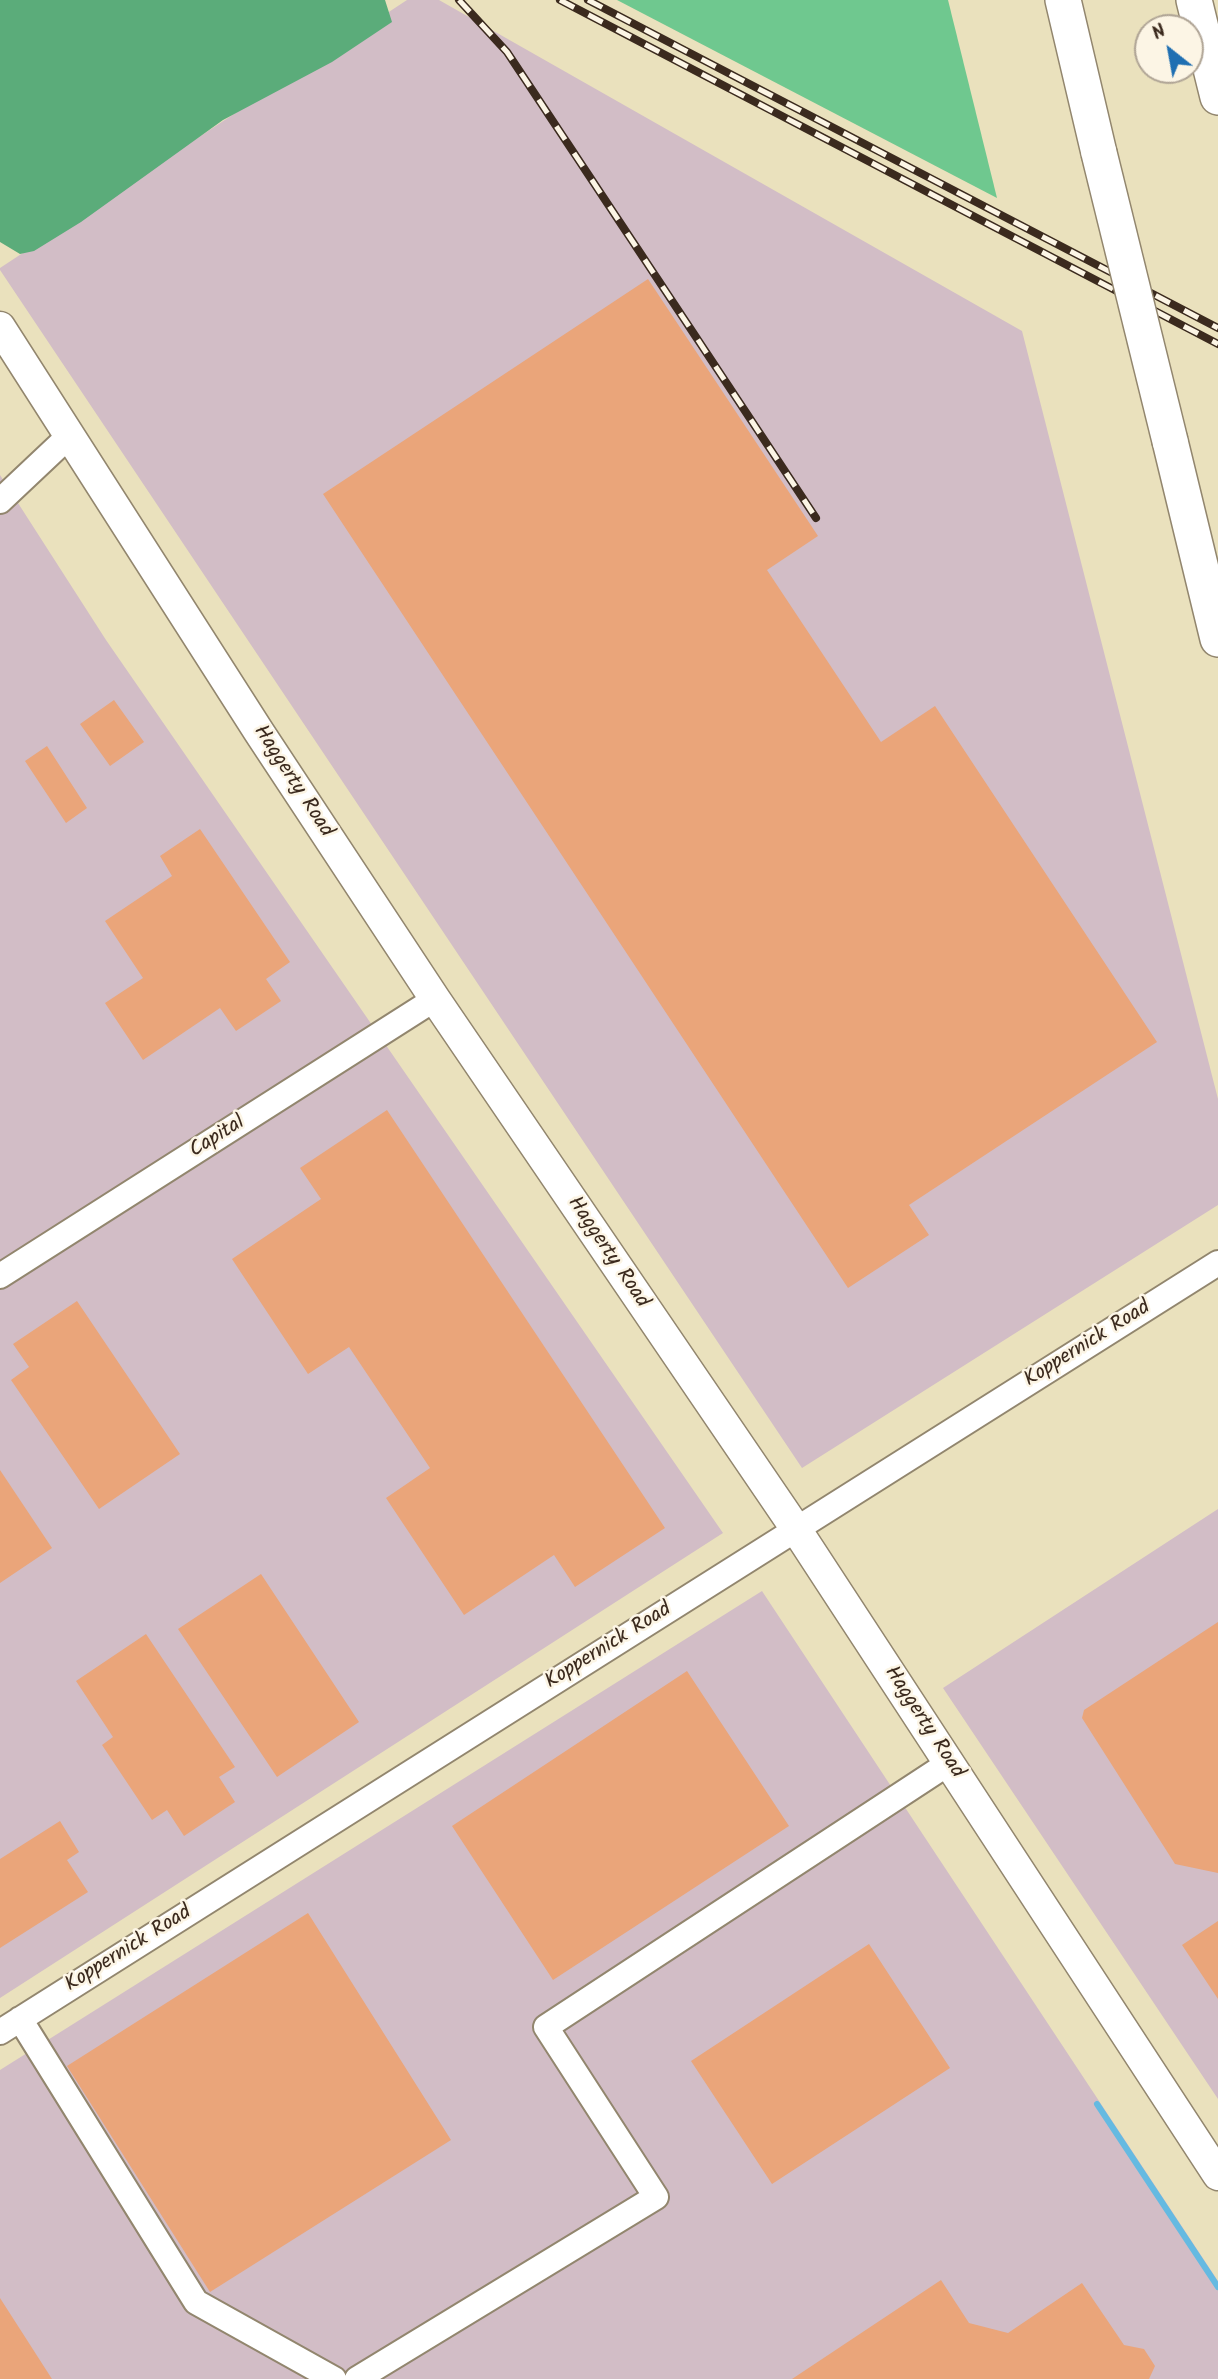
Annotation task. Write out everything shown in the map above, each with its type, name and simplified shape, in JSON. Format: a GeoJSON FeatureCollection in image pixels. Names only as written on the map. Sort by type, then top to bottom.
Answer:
{"type":"FeatureCollection","features":[{"type":"Feature","properties":{"kind":"highway"},"geometry":{"type":"LineString","coordinates":[[1063,0],[1218,639]]}},
{"type":"Feature","properties":{"kind":"highway"},"geometry":{"type":"LineString","coordinates":[[1194,0],[1218,97]]}},
{"type":"Feature","properties":{"kind":"main road","name":"Haggerty Road"},"geometry":{"type":"LineString","coordinates":[[0,327],[435,999],[796,1529],[1218,2175]]}},
{"type":"Feature","properties":{"kind":"street"},"geometry":{"type":"LineString","coordinates":[[0,501],[69,436]]}},
{"type":"Feature","properties":{"kind":"street","name":"Capital"},"geometry":{"type":"LineString","coordinates":[[0,1276],[435,999]]}},
{"type":"Feature","properties":{"kind":"street","name":"Koppernick Road"},"geometry":{"type":"LineString","coordinates":[[10,2025],[1218,1263]]}},
{"type":"Feature","properties":{"kind":"street"},"geometry":{"type":"LineString","coordinates":[[357,2379],[656,2197],[546,2027],[949,1763]]}},
{"type":"Feature","properties":{"kind":"street"},"geometry":{"type":"LineString","coordinates":[[10,2025],[196,2302],[334,2379]]}},
{"type":"Feature","properties":{"kind":"shaded area"},"geometry":{"type":"Polygon","coordinates":[[[407,0],[439,0],[1022,331],[1218,1099],[1218,1205],[802,1468],[0,270],[407,0]]]}},
{"type":"Feature","properties":{"kind":"shaded area"},"geometry":{"type":"Polygon","coordinates":[[[0,475],[106,640],[723,1533],[0,1998],[0,475]]]}},
{"type":"Feature","properties":{"kind":"shaded area"},"geometry":{"type":"Polygon","coordinates":[[[1218,1509],[1218,2099],[943,1688],[1218,1509]]]}},
{"type":"Feature","properties":{"kind":"shaded area"},"geometry":{"type":"Polygon","coordinates":[[[762,1591],[1218,2281],[1218,2379],[0,2379],[0,2070],[762,1591]]]}},
{"type":"Feature","properties":{"kind":"green space"},"geometry":{"type":"Polygon","coordinates":[[[0,0],[385,0],[392,22],[332,62],[223,120],[81,222],[34,251],[20,254],[0,242],[0,0]]]}},
{"type":"Feature","properties":{"kind":"green space"},"geometry":{"type":"Polygon","coordinates":[[[617,0],[948,0],[997,198],[617,0]]]}},
{"type":"Feature","properties":{"kind":"building"},"geometry":{"type":"Polygon","coordinates":[[[648,279],[818,536],[767,570],[881,742],[935,706],[1157,1042],[909,1205],[929,1235],[848,1288],[323,494],[648,279]]]}},
{"type":"Feature","properties":{"kind":"building"},"geometry":{"type":"Polygon","coordinates":[[[114,700],[144,742],[110,766],[80,724],[114,700]]]}},
{"type":"Feature","properties":{"kind":"building"},"geometry":{"type":"Polygon","coordinates":[[[47,746],[87,808],[66,823],[25,761],[47,746]]]}},
{"type":"Feature","properties":{"kind":"building"},"geometry":{"type":"Polygon","coordinates":[[[200,829],[290,962],[266,979],[281,1001],[236,1031],[220,1008],[143,1060],[105,1003],[143,978],[105,921],[172,876],[160,856],[200,829]]]}},
{"type":"Feature","properties":{"kind":"building"},"geometry":{"type":"Polygon","coordinates":[[[387,1110],[665,1528],[575,1587],[554,1555],[464,1615],[386,1498],[430,1468],[349,1347],[308,1374],[232,1259],[321,1199],[300,1168],[387,1110]]]}},
{"type":"Feature","properties":{"kind":"building"},"geometry":{"type":"Polygon","coordinates":[[[77,1301],[180,1454],[99,1509],[11,1380],[29,1367],[13,1344],[77,1301]]]}},
{"type":"Feature","properties":{"kind":"building"},"geometry":{"type":"Polygon","coordinates":[[[0,1470],[52,1548],[0,1583],[0,1470]]]}},
{"type":"Feature","properties":{"kind":"building"},"geometry":{"type":"Polygon","coordinates":[[[261,1574],[359,1722],[277,1777],[178,1629],[261,1574]]]}},
{"type":"Feature","properties":{"kind":"building"},"geometry":{"type":"Polygon","coordinates":[[[1218,1622],[1218,1873],[1175,1864],[1082,1718],[1084,1710],[1218,1622]]]}},
{"type":"Feature","properties":{"kind":"building"},"geometry":{"type":"Polygon","coordinates":[[[146,1634],[235,1767],[219,1777],[235,1802],[184,1836],[167,1810],[152,1820],[102,1745],[113,1737],[76,1681],[146,1634]]]}},
{"type":"Feature","properties":{"kind":"building"},"geometry":{"type":"Polygon","coordinates":[[[687,1671],[789,1826],[553,1980],[452,1826],[687,1671]]]}},
{"type":"Feature","properties":{"kind":"building"},"geometry":{"type":"Polygon","coordinates":[[[60,1821],[79,1852],[67,1860],[88,1892],[0,1948],[0,1859],[60,1821]]]}},
{"type":"Feature","properties":{"kind":"building"},"geometry":{"type":"Polygon","coordinates":[[[308,1913],[451,2140],[210,2292],[67,2066],[308,1913]]]}},
{"type":"Feature","properties":{"kind":"building"},"geometry":{"type":"Polygon","coordinates":[[[1218,1921],[1218,1999],[1182,1945],[1218,1921]]]}},
{"type":"Feature","properties":{"kind":"building"},"geometry":{"type":"Polygon","coordinates":[[[869,1944],[950,2068],[772,2184],[691,2061],[869,1944]]]}},
{"type":"Feature","properties":{"kind":"building"},"geometry":{"type":"Polygon","coordinates":[[[941,2280],[969,2323],[1008,2333],[1082,2283],[1124,2345],[1144,2349],[1155,2366],[1149,2379],[792,2379],[941,2280]]]}},
{"type":"Feature","properties":{"kind":"building"},"geometry":{"type":"Polygon","coordinates":[[[0,2298],[52,2379],[0,2379],[0,2298]]]}},
{"type":"Feature","properties":{"kind":"waterway"},"geometry":{"type":"LineString","coordinates":[[1097,2104],[1218,2287]]}},
{"type":"Feature","properties":{"kind":"railway"},"geometry":{"type":"LineString","coordinates":[[459,0],[507,52],[816,518]]}},
{"type":"Feature","properties":{"kind":"railway"},"geometry":{"type":"LineString","coordinates":[[560,0],[1218,344]]}},
{"type":"Feature","properties":{"kind":"railway"},"geometry":{"type":"LineString","coordinates":[[588,0],[1218,328]]}}]}
